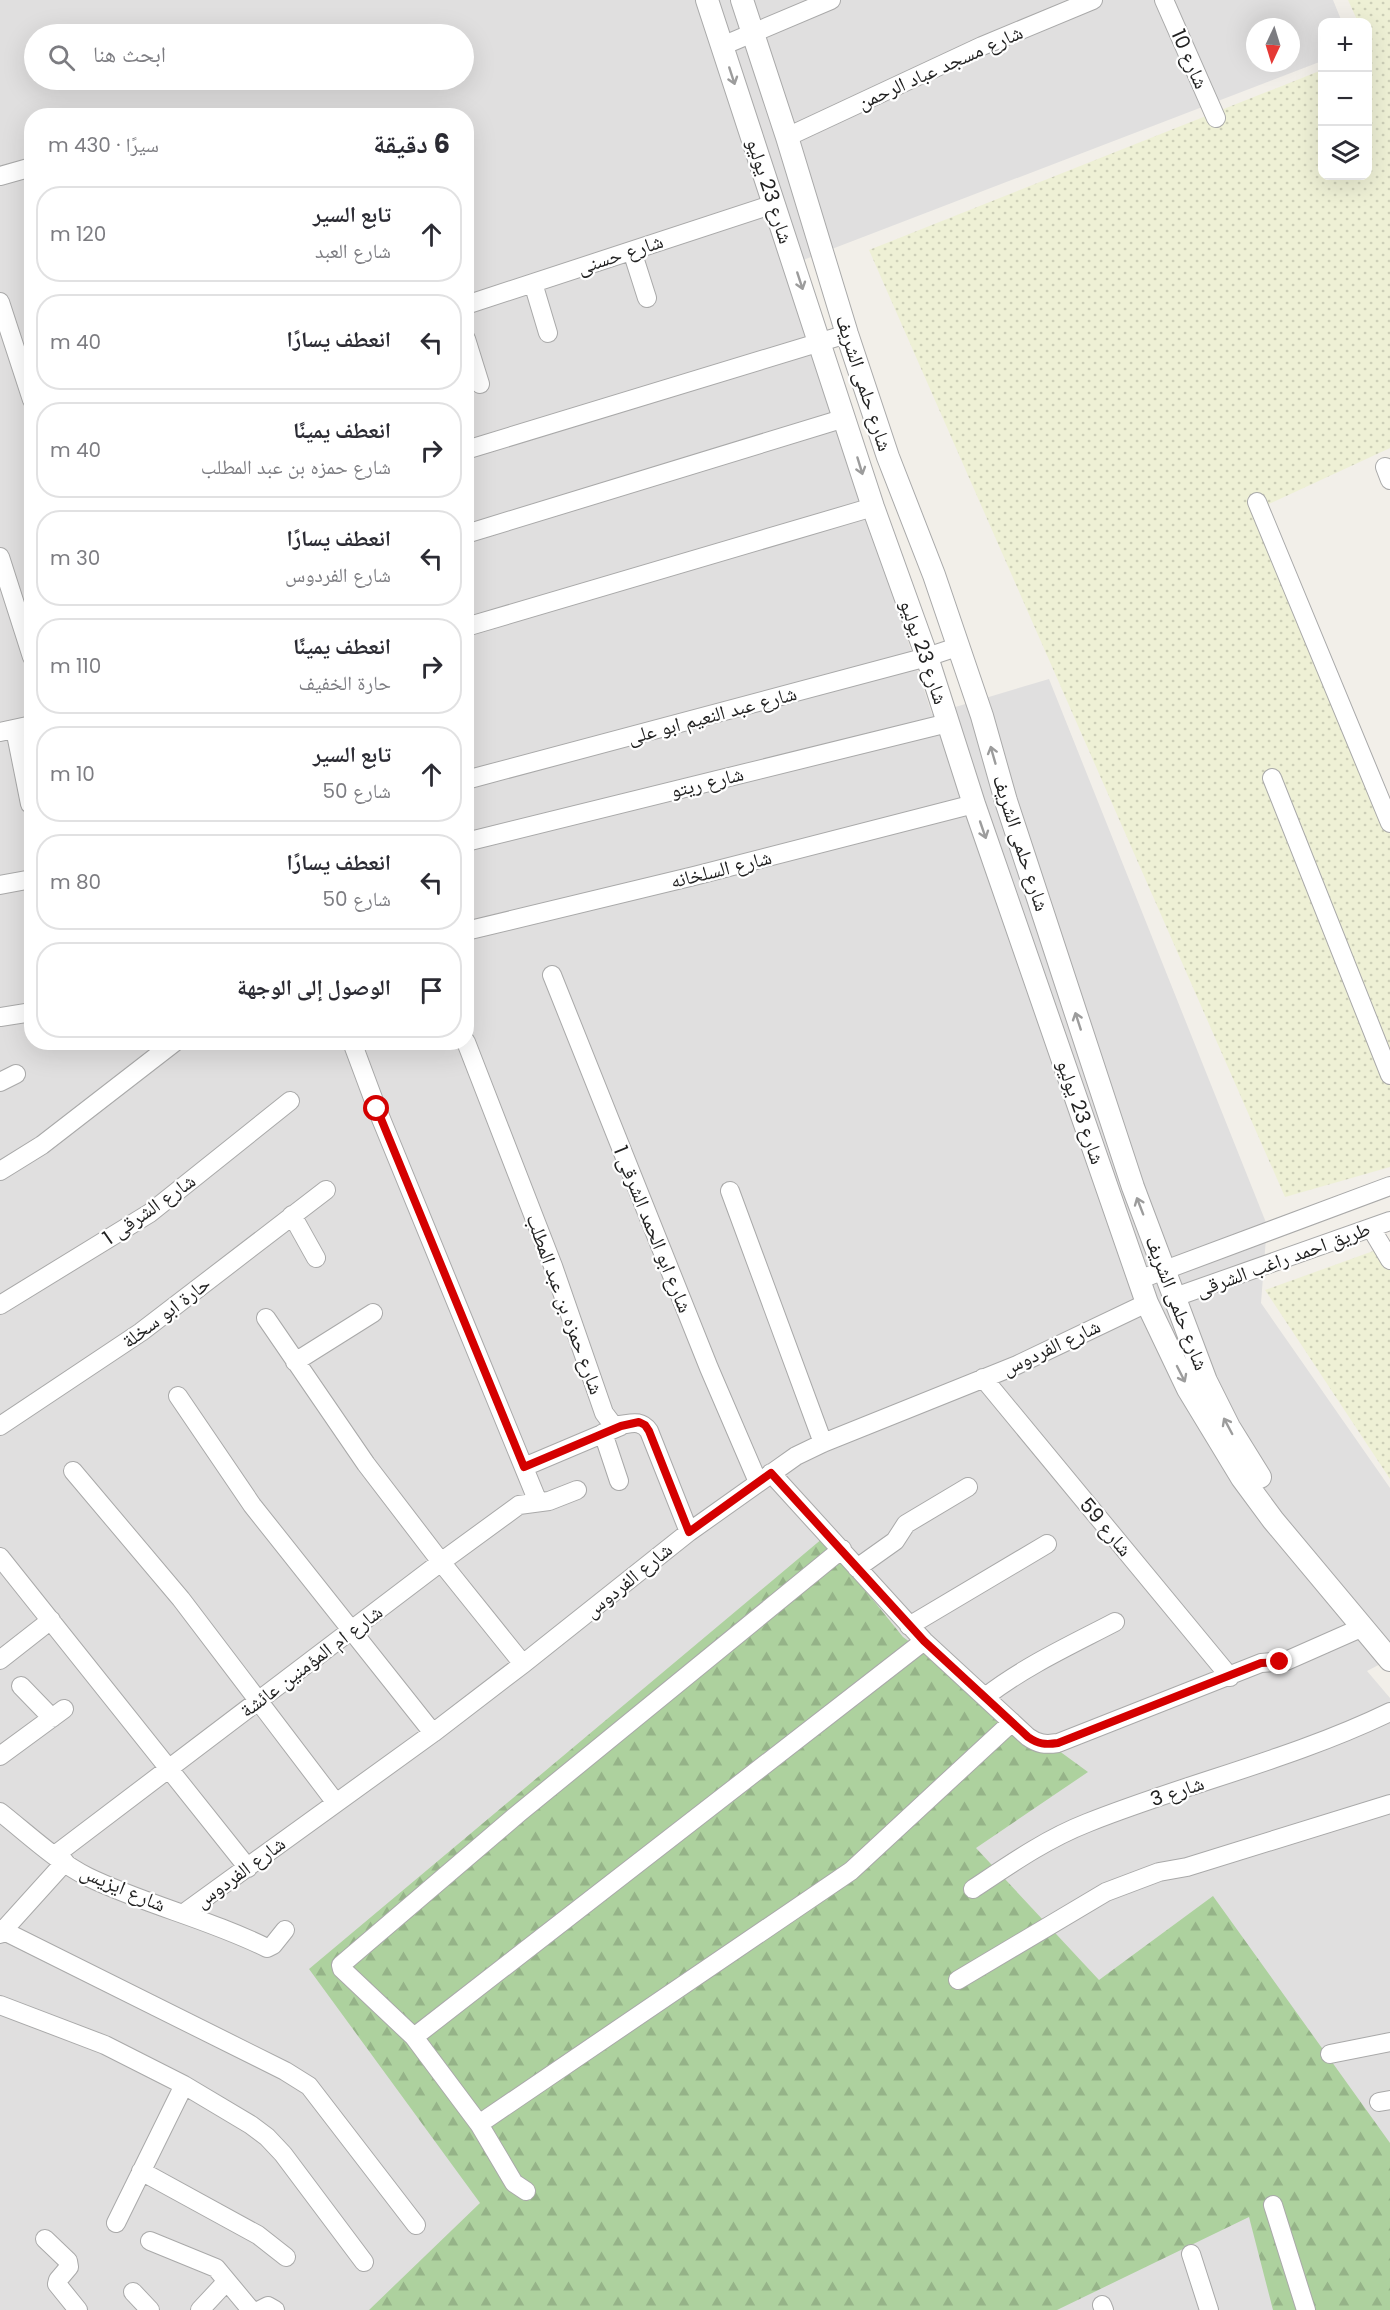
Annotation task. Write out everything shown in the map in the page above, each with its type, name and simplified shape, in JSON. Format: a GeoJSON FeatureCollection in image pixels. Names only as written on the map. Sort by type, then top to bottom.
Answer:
{"type":"FeatureCollection","features":[{"type":"Feature","properties":{"kind":"street","name":"شارع 23 يوليو"},"geometry":{"type":"LineString","coordinates":[[707,0],[873,507],[927,657],[974,804],[1147,1303]]}},
{"type":"Feature","properties":{"kind":"street","name":"شارع حلمى الشريف"},"geometry":{"type":"LineString","coordinates":[[742,0],[788,137],[847,334],[888,457],[933,575],[957,646],[1133,1188],[1184,1323],[1211,1390],[1229,1427],[1256,1471],[1286,1513],[1390,1639]]}},
{"type":"Feature","properties":{"kind":"street"},"geometry":{"type":"LineString","coordinates":[[722,46],[831,0]]}},
{"type":"Feature","properties":{"kind":"street","name":"شارع مسجد عباد الرحمن"},"geometry":{"type":"LineString","coordinates":[[788,137],[982,46],[1093,0]]}},
{"type":"Feature","properties":{"kind":"street","name":"شارع 10"},"geometry":{"type":"LineString","coordinates":[[1164,0],[1216,118]]}},
{"type":"Feature","properties":{"kind":"street"},"geometry":{"type":"LineString","coordinates":[[0,176],[24,169]]}},
{"type":"Feature","properties":{"kind":"street","name":"شارع حسنى"},"geometry":{"type":"LineString","coordinates":[[474,301],[774,204]]}},
{"type":"Feature","properties":{"kind":"street"},"geometry":{"type":"LineString","coordinates":[[632,250],[648,298]]}},
{"type":"Feature","properties":{"kind":"street"},"geometry":{"type":"LineString","coordinates":[[533,283],[548,333]]}},
{"type":"Feature","properties":{"kind":"street"},"geometry":{"type":"LineString","coordinates":[[0,302],[24,376]]}},
{"type":"Feature","properties":{"kind":"street"},"geometry":{"type":"LineString","coordinates":[[474,448],[847,334]]}},
{"type":"Feature","properties":{"kind":"street"},"geometry":{"type":"LineString","coordinates":[[474,365],[480,384]]}},
{"type":"Feature","properties":{"kind":"street"},"geometry":{"type":"LineString","coordinates":[[474,532],[845,418]]}},
{"type":"Feature","properties":{"kind":"street"},"geometry":{"type":"LineString","coordinates":[[1257,502],[1390,823]]}},
{"type":"Feature","properties":{"kind":"street"},"geometry":{"type":"LineString","coordinates":[[474,625],[873,507]]}},
{"type":"Feature","properties":{"kind":"street"},"geometry":{"type":"LineString","coordinates":[[0,557],[24,632]]}},
{"type":"Feature","properties":{"kind":"street","name":"شارع عبد النعيم ابو على"},"geometry":{"type":"LineString","coordinates":[[474,778],[927,657],[957,646]]}},
{"type":"Feature","properties":{"kind":"street","name":"شارع ريتو"},"geometry":{"type":"LineString","coordinates":[[474,840],[948,723]]}},
{"type":"Feature","properties":{"kind":"street"},"geometry":{"type":"LineString","coordinates":[[16,729],[24,772]]}},
{"type":"Feature","properties":{"kind":"street"},"geometry":{"type":"LineString","coordinates":[[1272,778],[1390,1076]]}},
{"type":"Feature","properties":{"kind":"street","name":"شارع السلخانه"},"geometry":{"type":"LineString","coordinates":[[474,929],[974,804]]}},
{"type":"Feature","properties":{"kind":"street"},"geometry":{"type":"LineString","coordinates":[[0,885],[24,880]]}},
{"type":"Feature","properties":{"kind":"street","name":"شارع ابو الحمد الشرقى 1"},"geometry":{"type":"LineString","coordinates":[[552,975],[709,1368],[765,1477],[842,1549],[924,1641],[1037,1743],[1047,1745],[1058,1743],[1261,1663],[1286,1661],[1363,1627]]}},
{"type":"Feature","properties":{"kind":"street"},"geometry":{"type":"LineString","coordinates":[[0,1017],[24,1013]]}},
{"type":"Feature","properties":{"kind":"street"},"geometry":{"type":"LineString","coordinates":[[0,1171],[42,1145],[165,1050]]}},
{"type":"Feature","properties":{"kind":"street"},"geometry":{"type":"LineString","coordinates":[[355,1050],[381,1120],[538,1502]]}},
{"type":"Feature","properties":{"kind":"street","name":"شارع حمزه بن عبد المطلب"},"geometry":{"type":"LineString","coordinates":[[469,1050],[554,1266],[604,1413],[613,1425],[621,1426]]}},
{"type":"Feature","properties":{"kind":"street","name":"شارع الشرقى 1"},"geometry":{"type":"LineString","coordinates":[[0,1305],[150,1213],[290,1101]]}},
{"type":"Feature","properties":{"kind":"street"},"geometry":{"type":"LineString","coordinates":[[1138,1280],[1390,1186]]}},
{"type":"Feature","properties":{"kind":"street","name":"حارة ابو سخلة"},"geometry":{"type":"LineString","coordinates":[[0,1426],[141,1332],[326,1190]]}},
{"type":"Feature","properties":{"kind":"street"},"geometry":{"type":"LineString","coordinates":[[730,1191],[823,1443]]}},
{"type":"Feature","properties":{"kind":"street"},"geometry":{"type":"LineString","coordinates":[[292,1215],[316,1258]]}},
{"type":"Feature","properties":{"kind":"street","name":"طريق احمد راغب الشرقى"},"geometry":{"type":"LineString","coordinates":[[1175,1297],[1390,1221]]}},
{"type":"Feature","properties":{"kind":"street"},"geometry":{"type":"LineString","coordinates":[[1371,1228],[1390,1260]]}},
{"type":"Feature","properties":{"kind":"street","name":"شارع حلمى الشريف"},"geometry":{"type":"LineString","coordinates":[[1147,1303],[1214,1434],[1242,1478],[1273,1520],[1390,1660]]}},
{"type":"Feature","properties":{"kind":"street","name":"شارع الفردوس"},"geometry":{"type":"LineString","coordinates":[[184,1913],[433,1733],[689,1532],[796,1456],[1017,1365],[1147,1303]]}},
{"type":"Feature","properties":{"kind":"street"},"geometry":{"type":"LineString","coordinates":[[295,1362],[373,1314]]}},
{"type":"Feature","properties":{"kind":"street"},"geometry":{"type":"LineString","coordinates":[[266,1318],[366,1464],[523,1664]]}},
{"type":"Feature","properties":{"kind":"street"},"geometry":{"type":"LineString","coordinates":[[1161,1334],[1184,1323]]}},
{"type":"Feature","properties":{"kind":"street","name":"شارع 59"},"geometry":{"type":"LineString","coordinates":[[983,1378],[1230,1677]]}},
{"type":"Feature","properties":{"kind":"street"},"geometry":{"type":"LineString","coordinates":[[178,1396],[252,1505],[433,1733]]}},
{"type":"Feature","properties":{"kind":"street"},"geometry":{"type":"LineString","coordinates":[[524,1467],[603,1433],[639,1422],[649,1431],[689,1532]]}},
{"type":"Feature","properties":{"kind":"street"},"geometry":{"type":"LineString","coordinates":[[603,1433],[619,1480]]}},
{"type":"Feature","properties":{"kind":"street"},"geometry":{"type":"LineString","coordinates":[[73,1471],[182,1599],[336,1803]]}},
{"type":"Feature","properties":{"kind":"street"},"geometry":{"type":"LineString","coordinates":[[857,1568],[895,1541],[906,1524],[968,1487]]}},
{"type":"Feature","properties":{"kind":"street","name":"شارع ام المؤمنين عائشة"},"geometry":{"type":"LineString","coordinates":[[1,1932],[60,1858],[168,1768],[519,1505],[549,1501],[577,1490]]}},
{"type":"Feature","properties":{"kind":"street"},"geometry":{"type":"LineString","coordinates":[[909,1626],[1047,1544]]}},
{"type":"Feature","properties":{"kind":"street"},"geometry":{"type":"LineString","coordinates":[[526,2191],[514,2183],[479,2124],[414,2037],[340,1965],[555,1783],[842,1549]]}},
{"type":"Feature","properties":{"kind":"street"},"geometry":{"type":"LineString","coordinates":[[0,1557],[248,1868]]}},
{"type":"Feature","properties":{"kind":"street"},"geometry":{"type":"LineString","coordinates":[[0,1660],[51,1620]]}},
{"type":"Feature","properties":{"kind":"street"},"geometry":{"type":"LineString","coordinates":[[985,1697],[1007,1680],[1116,1622]]}},
{"type":"Feature","properties":{"kind":"street"},"geometry":{"type":"LineString","coordinates":[[414,2037],[924,1641]]}},
{"type":"Feature","properties":{"kind":"street"},"geometry":{"type":"LineString","coordinates":[[0,1756],[58,1713],[21,1686]]}},
{"type":"Feature","properties":{"kind":"street","name":"شارع 3"},"geometry":{"type":"LineString","coordinates":[[973,1889],[1027,1853],[1085,1823],[1312,1744],[1390,1712]]}},
{"type":"Feature","properties":{"kind":"street"},"geometry":{"type":"LineString","coordinates":[[479,2124],[850,1871],[1012,1722]]}},
{"type":"Feature","properties":{"kind":"street"},"geometry":{"type":"LineString","coordinates":[[958,1980],[1106,1892],[1132,1881],[1159,1872],[1187,1867],[1390,1804]]}},
{"type":"Feature","properties":{"kind":"street","name":"شارع ايزيس"},"geometry":{"type":"LineString","coordinates":[[0,1812],[60,1858],[87,1876],[108,1886],[184,1913],[267,1948],[273,1946],[285,1930]]}},
{"type":"Feature","properties":{"kind":"street"},"geometry":{"type":"LineString","coordinates":[[1,1932],[285,2071],[309,2086],[416,2225]]}},
{"type":"Feature","properties":{"kind":"street"},"geometry":{"type":"LineString","coordinates":[[0,2005],[105,2045],[184,2085],[251,2125],[267,2137],[283,2154],[364,2262]]}},
{"type":"Feature","properties":{"kind":"street"},"geometry":{"type":"LineString","coordinates":[[1330,2054],[1390,2042]]}},
{"type":"Feature","properties":{"kind":"street"},"geometry":{"type":"LineString","coordinates":[[116,2223],[184,2085]]}},
{"type":"Feature","properties":{"kind":"street"},"geometry":{"type":"LineString","coordinates":[[141,2171],[258,2235],[286,2257]]}},
{"type":"Feature","properties":{"kind":"street"},"geometry":{"type":"LineString","coordinates":[[1273,2205],[1306,2310]]}},
{"type":"Feature","properties":{"kind":"street"},"geometry":{"type":"LineString","coordinates":[[45,2239],[68,2261],[69,2266],[57,2284],[78,2310]]}},
{"type":"Feature","properties":{"kind":"street"},"geometry":{"type":"LineString","coordinates":[[150,2241],[216,2268],[251,2310]]}},
{"type":"Feature","properties":{"kind":"street"},"geometry":{"type":"LineString","coordinates":[[1191,2254],[1209,2310]]}},
{"type":"Feature","properties":{"kind":"street"},"geometry":{"type":"LineString","coordinates":[[200,2310],[227,2281]]}},
{"type":"Feature","properties":{"kind":"street"},"geometry":{"type":"LineString","coordinates":[[133,2292],[150,2310]]}},
{"type":"Feature","properties":{"kind":"street"},"geometry":{"type":"LineString","coordinates":[[260,2310],[268,2306],[275,2310]]}},
{"type":"Feature","properties":{"kind":"shaded area"},"geometry":{"type":"Polygon","coordinates":[[[0,0],[1333,0],[1340,18],[1318,18],[1318,63],[1300,69],[1300,18],[1246,18],[1246,72],[1293,72],[785,267],[932,714],[1049,679],[1267,1225],[1261,1303],[1390,1488],[1390,1659],[1367,1671],[1390,1698],[1390,2310],[0,2310],[0,0]]]}},
{"type":"Feature","properties":{"kind":"green space"},"geometry":{"type":"Polygon","coordinates":[[[1348,0],[1390,0],[1390,448],[1256,510],[1390,834],[1390,1167],[1285,1197],[869,250],[1318,72],[1318,180],[1372,180],[1372,18],[1356,18],[1348,0]]]}},
{"type":"Feature","properties":{"kind":"green space"},"geometry":{"type":"Polygon","coordinates":[[[1390,1245],[1390,1479],[1265,1290],[1390,1245]]]}},
{"type":"Feature","properties":{"kind":"green space"},"geometry":{"type":"Polygon","coordinates":[[[823,1538],[903,1637],[1088,1772],[976,1848],[1099,1980],[1213,1896],[1390,2143],[1390,2310],[1273,2310],[1249,2217],[1057,2310],[369,2310],[480,2203],[309,1969],[823,1538]]]}},
{"type":"Feature","properties":{"kind":"route"},"geometry":{"type":"LineString","coordinates":[[377,1109],[524,1467],[621,1426],[639,1422],[649,1431],[689,1532],[771,1473],[924,1641],[1037,1743],[1047,1745],[1058,1743],[1261,1663],[1280,1662]]}}]}
